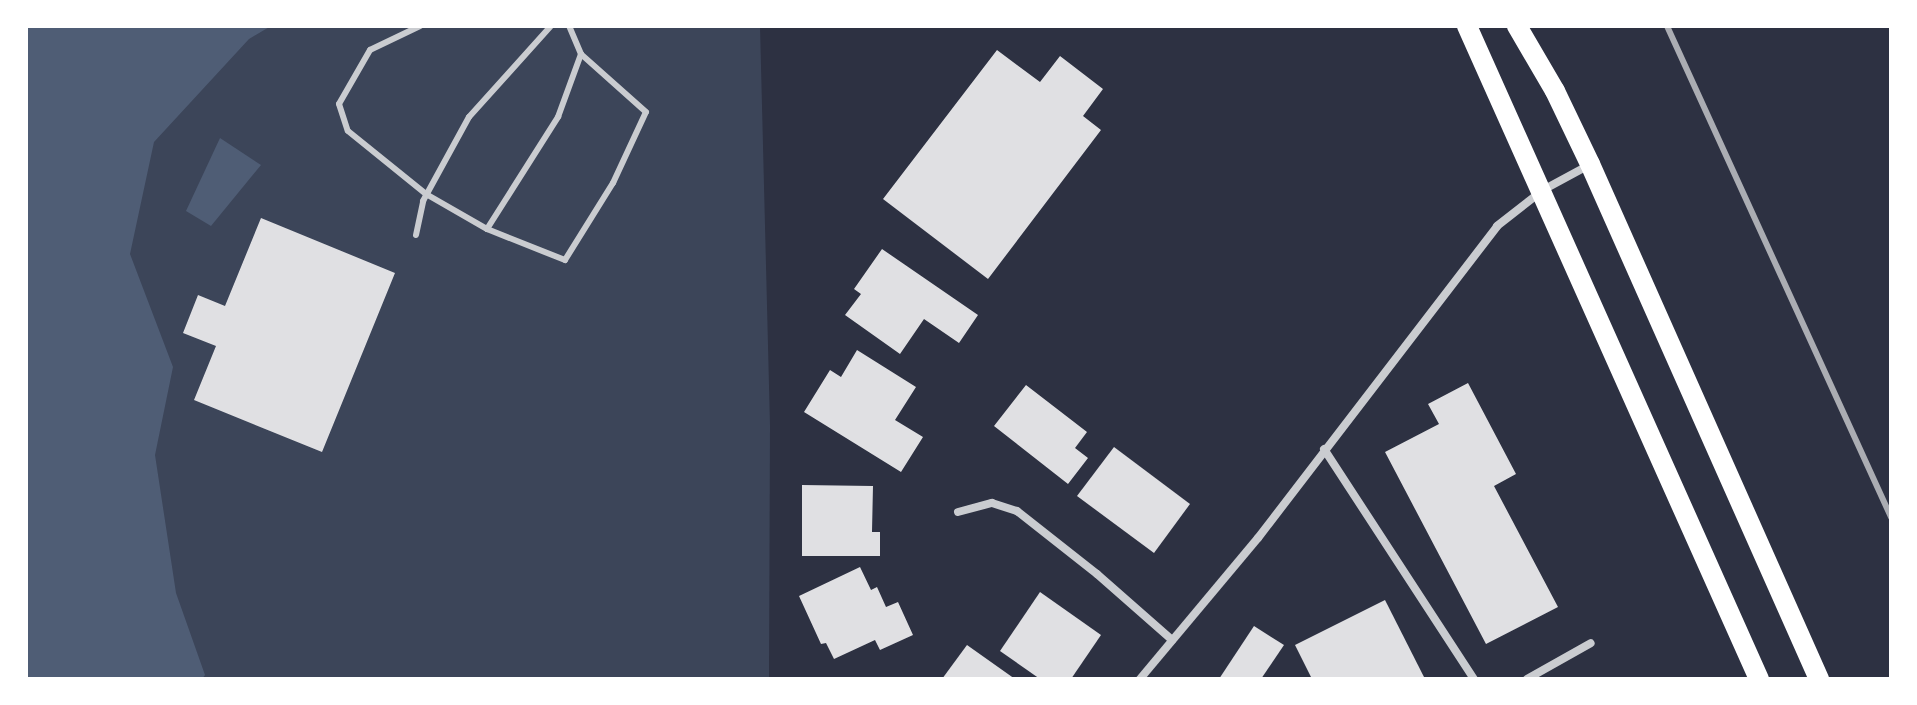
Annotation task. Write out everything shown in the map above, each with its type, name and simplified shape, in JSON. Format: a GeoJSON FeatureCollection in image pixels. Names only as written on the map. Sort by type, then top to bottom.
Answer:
{"type":"FeatureCollection","features":[{"type":"Feature","properties":{"kind":"main road"},"geometry":{"type":"LineString","coordinates":[[1467,26],[1543,190],[1759,679]]}},
{"type":"Feature","properties":{"kind":"main road"},"geometry":{"type":"LineString","coordinates":[[1517,26],[1555,91],[1590,164],[1819,679]]}},
{"type":"Feature","properties":{"kind":"street"},"geometry":{"type":"LineString","coordinates":[[1140,679],[1258,538],[1497,226],[1543,190],[1590,164]]}},
{"type":"Feature","properties":{"kind":"street"},"geometry":{"type":"LineString","coordinates":[[1324,449],[1474,679]]}},
{"type":"Feature","properties":{"kind":"street"},"geometry":{"type":"LineString","coordinates":[[958,512],[992,503],[1017,511],[1097,574],[1172,640]]}},
{"type":"Feature","properties":{"kind":"street"},"geometry":{"type":"LineString","coordinates":[[1527,679],[1591,643]]}},
{"type":"Feature","properties":{"kind":"lane"},"geometry":{"type":"LineString","coordinates":[[420,26],[370,50],[339,104],[348,131],[426,194],[487,229],[565,260],[613,183],[646,112],[581,54],[569,26]]}},
{"type":"Feature","properties":{"kind":"lane"},"geometry":{"type":"LineString","coordinates":[[416,235],[426,194],[469,117],[551,26]]}},
{"type":"Feature","properties":{"kind":"lane"},"geometry":{"type":"LineString","coordinates":[[487,229],[558,117],[581,54]]}},
{"type":"Feature","properties":{"kind":"shaded area"},"geometry":{"type":"Polygon","coordinates":[[[26,26],[760,26],[770,425],[769,679],[26,679],[26,26]]]}},
{"type":"Feature","properties":{"kind":"shaded area"},"geometry":{"type":"Polygon","coordinates":[[[26,26],[271,26],[249,39],[154,142],[130,254],[173,367],[155,455],[176,593],[205,675],[202,679],[26,679],[26,26]]]}},
{"type":"Feature","properties":{"kind":"shaded area"},"geometry":{"type":"Polygon","coordinates":[[[220,138],[261,165],[211,226],[186,211],[220,138]]]}},
{"type":"Feature","properties":{"kind":"building"},"geometry":{"type":"Polygon","coordinates":[[[997,50],[1040,82],[1060,56],[1103,89],[1083,116],[1101,130],[988,279],[883,199],[997,50]]]}},
{"type":"Feature","properties":{"kind":"building"},"geometry":{"type":"Polygon","coordinates":[[[261,218],[395,273],[322,452],[194,400],[216,346],[183,333],[198,295],[225,306],[261,218]]]}},
{"type":"Feature","properties":{"kind":"building"},"geometry":{"type":"Polygon","coordinates":[[[882,249],[978,315],[959,343],[924,319],[900,354],[845,315],[861,294],[854,289],[882,249]]]}},
{"type":"Feature","properties":{"kind":"building"},"geometry":{"type":"Polygon","coordinates":[[[857,350],[916,387],[895,420],[923,437],[901,472],[804,412],[830,370],[841,377],[857,350]]]}},
{"type":"Feature","properties":{"kind":"building"},"geometry":{"type":"Polygon","coordinates":[[[1468,383],[1516,474],[1494,486],[1558,607],[1486,644],[1385,452],[1439,424],[1428,404],[1468,383]]]}},
{"type":"Feature","properties":{"kind":"building"},"geometry":{"type":"Polygon","coordinates":[[[1026,385],[1087,432],[1075,448],[1088,458],[1068,484],[994,426],[1026,385]]]}},
{"type":"Feature","properties":{"kind":"building"},"geometry":{"type":"Polygon","coordinates":[[[1114,447],[1190,504],[1154,553],[1077,496],[1114,447]]]}},
{"type":"Feature","properties":{"kind":"building"},"geometry":{"type":"Polygon","coordinates":[[[802,485],[873,486],[872,532],[880,532],[880,556],[802,556],[802,485]]]}},
{"type":"Feature","properties":{"kind":"building"},"geometry":{"type":"Polygon","coordinates":[[[860,567],[871,590],[877,587],[886,607],[898,602],[913,635],[880,650],[875,640],[834,659],[826,643],[821,644],[799,596],[860,567]]]}},
{"type":"Feature","properties":{"kind":"building"},"geometry":{"type":"Polygon","coordinates":[[[1040,592],[1101,635],[1071,679],[1040,679],[1000,651],[1040,592]]]}},
{"type":"Feature","properties":{"kind":"building"},"geometry":{"type":"Polygon","coordinates":[[[1385,600],[1425,679],[1312,679],[1295,645],[1385,600]]]}},
{"type":"Feature","properties":{"kind":"building"},"geometry":{"type":"Polygon","coordinates":[[[1254,626],[1284,645],[1261,679],[1219,679],[1254,626]]]}},
{"type":"Feature","properties":{"kind":"building"},"geometry":{"type":"Polygon","coordinates":[[[967,645],[1015,679],[942,679],[967,645]]]}},
{"type":"Feature","properties":{"kind":"railway"},"geometry":{"type":"LineString","coordinates":[[1667,26],[1891,517]]}}]}
